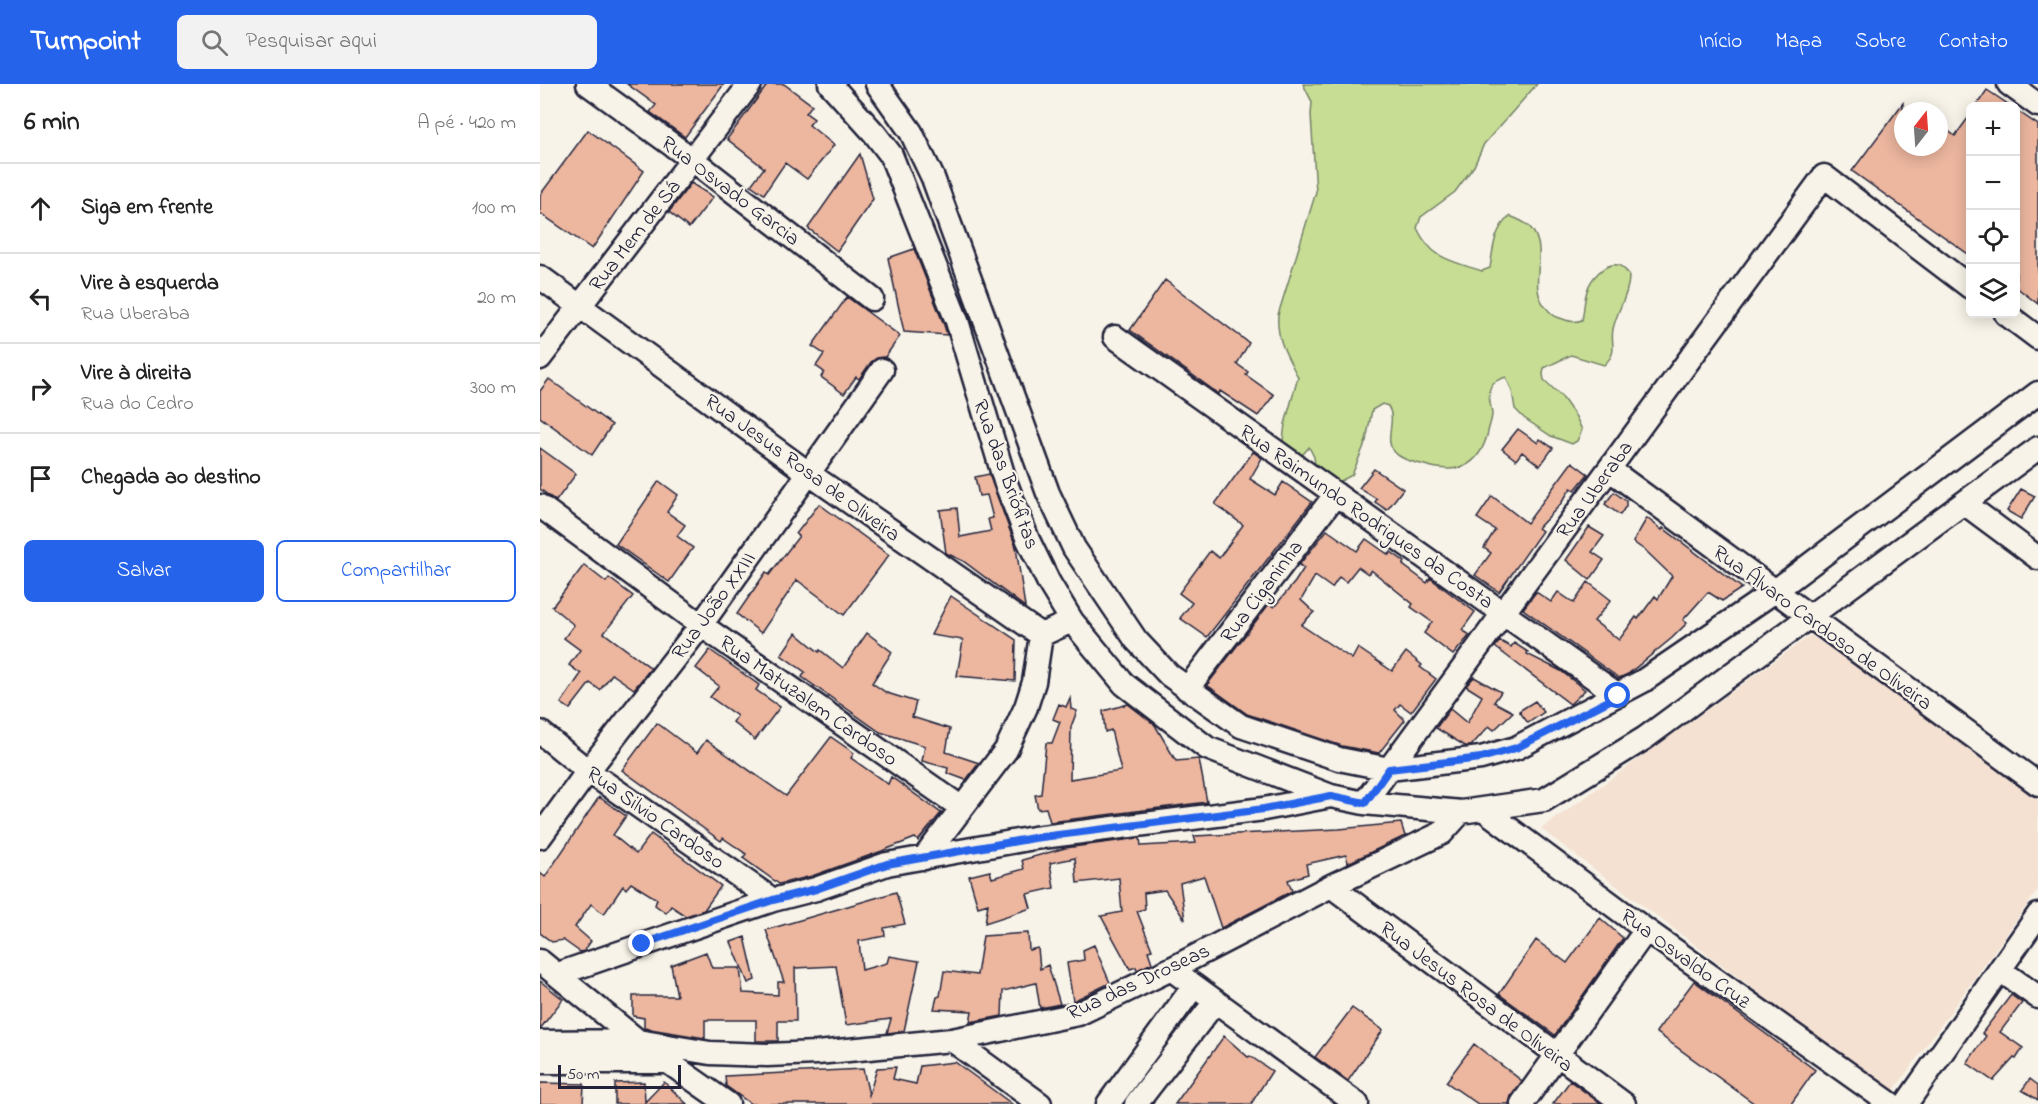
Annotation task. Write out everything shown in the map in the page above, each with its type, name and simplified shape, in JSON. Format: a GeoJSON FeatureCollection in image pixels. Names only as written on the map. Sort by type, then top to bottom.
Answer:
{"type":"FeatureCollection","features":[{"type":"Feature","properties":{"kind":"street","name":"Rua Osvado Garcia"},"geometry":{"type":"LineString","coordinates":[[588,84],[693,160],[872,299]]}},
{"type":"Feature","properties":{"kind":"street","name":"Rua Mem de Sá"},"geometry":{"type":"LineString","coordinates":[[540,358],[579,304],[750,84]]}},
{"type":"Feature","properties":{"kind":"street","name":"Rua das Briófitas"},"geometry":{"type":"LineString","coordinates":[[830,84],[891,155],[957,321],[1005,481],[1037,559],[1072,621],[1124,684],[1207,748],[1331,796]]}},
{"type":"Feature","properties":{"kind":"street","name":"Rua das Briófitas"},"geometry":{"type":"LineString","coordinates":[[877,84],[911,132],[933,178],[1048,493],[1071,543],[1105,596],[1136,640],[1169,675],[1187,689],[1241,726],[1339,759],[1389,769],[1481,758],[1516,748],[1618,696],[1775,591],[2038,393]]}},
{"type":"Feature","properties":{"kind":"street"},"geometry":{"type":"LineString","coordinates":[[2009,84],[2038,105]]}},
{"type":"Feature","properties":{"kind":"street","name":"Rua Uberaba"},"geometry":{"type":"LineString","coordinates":[[1365,803],[1824,176],[1966,282]]}},
{"type":"Feature","properties":{"kind":"street","name":"Rua Jesus Rosa de Oliveira"},"geometry":{"type":"LineString","coordinates":[[540,277],[808,473],[1041,635]]}},
{"type":"Feature","properties":{"kind":"street"},"geometry":{"type":"LineString","coordinates":[[2011,318],[2038,338]]}},
{"type":"Feature","properties":{"kind":"street","name":"Rua Raimundo Rodrigues da Costa"},"geometry":{"type":"LineString","coordinates":[[1115,337],[1504,612],[1618,696]]}},
{"type":"Feature","properties":{"kind":"street","name":"Rua João XXIII"},"geometry":{"type":"LineString","coordinates":[[540,837],[701,625],[882,370]]}},
{"type":"Feature","properties":{"kind":"street"},"geometry":{"type":"LineString","coordinates":[[549,968],[816,889],[887,864],[1034,838],[1264,809],[1331,796],[1365,803],[1461,812],[1545,800],[1645,738],[2038,448]]}},
{"type":"Feature","properties":{"kind":"street","name":"Rua Álvaro Cardoso de Oliveira"},"geometry":{"type":"LineString","coordinates":[[1609,469],[2038,784]]}},
{"type":"Feature","properties":{"kind":"street","name":"Rua Ciganinha"},"geometry":{"type":"LineString","coordinates":[[1187,689],[1336,494]]}},
{"type":"Feature","properties":{"kind":"street"},"geometry":{"type":"LineString","coordinates":[[1964,503],[2038,558]]}},
{"type":"Feature","properties":{"kind":"street","name":"Rua Matuzalem Cardoso"},"geometry":{"type":"LineString","coordinates":[[540,506],[701,625],[962,808]]}},
{"type":"Feature","properties":{"kind":"street"},"geometry":{"type":"LineString","coordinates":[[1037,559],[1071,543]]}},
{"type":"Feature","properties":{"kind":"street"},"geometry":{"type":"LineString","coordinates":[[924,858],[1006,750],[1034,682],[1041,635],[1072,621]]}},
{"type":"Feature","properties":{"kind":"street","name":"Rua Silvio Cardoso"},"geometry":{"type":"LineString","coordinates":[[540,732],[588,771],[773,900]]}},
{"type":"Feature","properties":{"kind":"street","name":"Rua Osvaldo Cruz"},"geometry":{"type":"LineString","coordinates":[[1484,809],[1646,930],[1891,1104]]}},
{"type":"Feature","properties":{"kind":"street","name":"Rua das Droseas"},"geometry":{"type":"LineString","coordinates":[[710,1053],[767,1055],[817,1053],[952,1040],[1078,1014],[1172,969],[1331,886],[1442,833],[1461,812]]}},
{"type":"Feature","properties":{"kind":"street","name":"Rua Jesus Rosa de Oliveira"},"geometry":{"type":"LineString","coordinates":[[1331,886],[1624,1104]]}},
{"type":"Feature","properties":{"kind":"street"},"geometry":{"type":"LineString","coordinates":[[1906,1104],[2038,915]]}},
{"type":"Feature","properties":{"kind":"street"},"geometry":{"type":"LineString","coordinates":[[1522,1104],[1646,930]]}},
{"type":"Feature","properties":{"kind":"street"},"geometry":{"type":"LineString","coordinates":[[549,968],[714,1100]]}},
{"type":"Feature","properties":{"kind":"street"},"geometry":{"type":"LineString","coordinates":[[1172,969],[1357,1104]]}},
{"type":"Feature","properties":{"kind":"street"},"geometry":{"type":"LineString","coordinates":[[2000,970],[2038,997]]}},
{"type":"Feature","properties":{"kind":"street"},"geometry":{"type":"LineString","coordinates":[[1108,1104],[1194,986]]}},
{"type":"Feature","properties":{"kind":"street"},"geometry":{"type":"LineString","coordinates":[[1136,1104],[1215,1002]]}},
{"type":"Feature","properties":{"kind":"street"},"geometry":{"type":"LineString","coordinates":[[952,1040],[1040,1104]]}},
{"type":"Feature","properties":{"kind":"street"},"geometry":{"type":"LineString","coordinates":[[540,1042],[638,1041],[710,1053]]}},
{"type":"Feature","properties":{"kind":"street"},"geometry":{"type":"LineString","coordinates":[[540,1062],[670,1063],[710,1053]]}},
{"type":"Feature","properties":{"kind":"street"},"geometry":{"type":"LineString","coordinates":[[710,1053],[714,1100]]}},
{"type":"Feature","properties":{"kind":"shaded area"},"geometry":{"type":"Polygon","coordinates":[[[1811,635],[2038,798],[2038,890],[1892,1093],[1541,829],[1811,635]]]}},
{"type":"Feature","properties":{"kind":"green space"},"geometry":{"type":"Polygon","coordinates":[[[1303,84],[1537,84],[1484,144],[1474,166],[1455,192],[1421,217],[1417,228],[1429,247],[1436,253],[1482,271],[1490,268],[1495,240],[1505,221],[1510,216],[1523,222],[1531,228],[1538,241],[1537,282],[1542,302],[1554,316],[1568,321],[1582,320],[1589,287],[1594,277],[1603,269],[1618,265],[1629,274],[1627,288],[1613,329],[1613,352],[1609,360],[1604,365],[1571,355],[1544,368],[1544,380],[1562,397],[1582,430],[1577,441],[1572,444],[1551,436],[1524,418],[1515,409],[1512,391],[1506,377],[1491,386],[1489,396],[1492,416],[1484,444],[1479,454],[1464,466],[1445,469],[1410,461],[1398,455],[1391,446],[1390,411],[1388,406],[1382,404],[1372,410],[1366,441],[1352,475],[1337,483],[1317,480],[1314,457],[1309,447],[1294,465],[1282,448],[1285,424],[1298,377],[1281,340],[1278,315],[1316,192],[1312,102],[1303,84]]]}},
{"type":"Feature","properties":{"kind":"building"},"geometry":{"type":"Polygon","coordinates":[[[627,84],[724,84],[685,137],[650,112],[656,105],[627,84]]]}},
{"type":"Feature","properties":{"kind":"building"},"geometry":{"type":"Polygon","coordinates":[[[768,84],[784,84],[812,105],[806,113],[814,119],[809,125],[834,145],[807,179],[785,163],[764,194],[751,185],[764,168],[727,139],[768,84]]]}},
{"type":"Feature","properties":{"kind":"building"},"geometry":{"type":"Polygon","coordinates":[[[1987,90],[2005,102],[1979,102],[1987,90]]]}},
{"type":"Feature","properties":{"kind":"building"},"geometry":{"type":"Polygon","coordinates":[[[2020,113],[2038,125],[2038,304],[2020,290],[2020,113]]]}},
{"type":"Feature","properties":{"kind":"building"},"geometry":{"type":"Polygon","coordinates":[[[1894,115],[1894,156],[1948,156],[1948,131],[1955,136],[1966,121],[1966,252],[1852,171],[1894,115]]]}},
{"type":"Feature","properties":{"kind":"building"},"geometry":{"type":"Polygon","coordinates":[[[588,130],[644,171],[592,249],[540,213],[540,195],[588,130]]]}},
{"type":"Feature","properties":{"kind":"building"},"geometry":{"type":"Polygon","coordinates":[[[860,154],[873,199],[837,251],[808,228],[860,154]]]}},
{"type":"Feature","properties":{"kind":"building"},"geometry":{"type":"Polygon","coordinates":[[[691,183],[713,197],[689,228],[669,212],[691,183]]]}},
{"type":"Feature","properties":{"kind":"building"},"geometry":{"type":"Polygon","coordinates":[[[914,249],[947,335],[904,332],[888,258],[914,249]]]}},
{"type":"Feature","properties":{"kind":"building"},"geometry":{"type":"Polygon","coordinates":[[[1165,280],[1249,343],[1237,364],[1248,372],[1246,375],[1274,395],[1258,416],[1220,391],[1219,394],[1130,330],[1165,280]]]}},
{"type":"Feature","properties":{"kind":"building"},"geometry":{"type":"Polygon","coordinates":[[[847,297],[900,336],[885,357],[871,362],[844,394],[821,377],[824,372],[816,366],[824,354],[812,346],[847,297]]]}},
{"type":"Feature","properties":{"kind":"building"},"geometry":{"type":"Polygon","coordinates":[[[549,379],[612,425],[592,455],[540,417],[540,391],[549,379]]]}},
{"type":"Feature","properties":{"kind":"building"},"geometry":{"type":"Polygon","coordinates":[[[1518,429],[1538,443],[1540,439],[1553,448],[1540,466],[1522,452],[1516,460],[1502,449],[1518,429]]]}},
{"type":"Feature","properties":{"kind":"building"},"geometry":{"type":"Polygon","coordinates":[[[540,448],[576,474],[556,501],[540,489],[540,448]]]}},
{"type":"Feature","properties":{"kind":"building"},"geometry":{"type":"Polygon","coordinates":[[[1253,452],[1262,458],[1250,479],[1275,495],[1283,482],[1312,502],[1207,637],[1180,618],[1192,603],[1179,593],[1210,551],[1219,558],[1243,525],[1215,504],[1253,452]]]}},
{"type":"Feature","properties":{"kind":"building"},"geometry":{"type":"Polygon","coordinates":[[[1572,462],[1588,474],[1575,490],[1571,488],[1560,505],[1538,528],[1542,531],[1499,592],[1475,575],[1491,553],[1484,548],[1495,530],[1477,518],[1492,496],[1527,523],[1572,462]]]}},
{"type":"Feature","properties":{"kind":"building"},"geometry":{"type":"Polygon","coordinates":[[[1374,469],[1403,489],[1387,510],[1375,502],[1377,499],[1359,488],[1374,469]]]}},
{"type":"Feature","properties":{"kind":"building"},"geometry":{"type":"Polygon","coordinates":[[[989,474],[1016,547],[1025,607],[963,561],[946,553],[940,510],[957,508],[960,537],[991,531],[988,519],[993,518],[987,495],[979,496],[975,477],[989,474]]]}},
{"type":"Feature","properties":{"kind":"building"},"geometry":{"type":"Polygon","coordinates":[[[659,481],[678,495],[667,512],[685,525],[677,536],[693,548],[669,582],[616,544],[659,481]]]}},
{"type":"Feature","properties":{"kind":"building"},"geometry":{"type":"Polygon","coordinates":[[[2021,489],[2035,496],[2021,519],[2007,511],[2021,489]]]}},
{"type":"Feature","properties":{"kind":"building"},"geometry":{"type":"Polygon","coordinates":[[[1614,492],[1626,501],[1626,506],[1620,515],[1605,504],[1614,492]]]}},
{"type":"Feature","properties":{"kind":"building"},"geometry":{"type":"Polygon","coordinates":[[[819,504],[889,555],[844,615],[797,580],[761,633],[737,614],[766,572],[769,575],[799,536],[796,534],[819,504]]]}},
{"type":"Feature","properties":{"kind":"building"},"geometry":{"type":"Polygon","coordinates":[[[1647,518],[1742,588],[1722,601],[1708,592],[1683,620],[1687,623],[1672,638],[1628,674],[1619,678],[1523,609],[1536,592],[1551,602],[1558,592],[1574,603],[1588,582],[1611,600],[1594,621],[1619,640],[1655,596],[1658,599],[1672,576],[1633,542],[1647,518]]]}},
{"type":"Feature","properties":{"kind":"building"},"geometry":{"type":"Polygon","coordinates":[[[1589,527],[1604,536],[1592,552],[1604,560],[1590,580],[1566,560],[1589,527]]]}},
{"type":"Feature","properties":{"kind":"building"},"geometry":{"type":"Polygon","coordinates":[[[1327,530],[1357,551],[1366,539],[1389,555],[1391,552],[1405,562],[1403,565],[1427,583],[1430,578],[1475,612],[1462,630],[1470,635],[1453,655],[1424,633],[1432,622],[1411,607],[1413,604],[1371,570],[1368,574],[1358,567],[1346,582],[1339,577],[1332,588],[1315,576],[1301,600],[1314,612],[1301,625],[1352,659],[1358,648],[1392,671],[1406,652],[1436,679],[1411,712],[1400,704],[1395,710],[1405,720],[1379,753],[1342,746],[1247,714],[1207,685],[1269,604],[1274,607],[1295,582],[1304,568],[1299,565],[1327,530]]]}},
{"type":"Feature","properties":{"kind":"building"},"geometry":{"type":"Polygon","coordinates":[[[584,565],[606,582],[609,578],[633,596],[604,633],[651,668],[634,689],[612,674],[600,690],[590,683],[570,709],[561,703],[581,674],[569,665],[580,650],[564,638],[574,625],[552,607],[584,565]]]}},
{"type":"Feature","properties":{"kind":"building"},"geometry":{"type":"Polygon","coordinates":[[[951,596],[1016,640],[1015,681],[957,676],[963,640],[931,635],[951,596]]]}},
{"type":"Feature","properties":{"kind":"building"},"geometry":{"type":"Polygon","coordinates":[[[796,633],[843,668],[867,633],[892,652],[872,683],[887,693],[916,702],[912,717],[950,729],[946,752],[979,763],[966,780],[947,773],[948,768],[922,761],[925,746],[880,732],[802,677],[805,672],[781,655],[796,633]]]}},
{"type":"Feature","properties":{"kind":"building"},"geometry":{"type":"Polygon","coordinates":[[[1500,641],[1511,647],[1514,643],[1528,652],[1527,654],[1561,671],[1585,690],[1570,704],[1495,647],[1500,641]]]}},
{"type":"Feature","properties":{"kind":"building"},"geometry":{"type":"Polygon","coordinates":[[[710,650],[759,685],[756,690],[780,707],[755,740],[733,722],[737,716],[710,697],[719,686],[696,668],[710,650]]]}},
{"type":"Feature","properties":{"kind":"building"},"geometry":{"type":"Polygon","coordinates":[[[1474,677],[1501,692],[1494,702],[1513,712],[1494,730],[1489,726],[1471,746],[1465,746],[1436,728],[1450,709],[1467,723],[1482,696],[1466,686],[1474,677]]]}},
{"type":"Feature","properties":{"kind":"building"},"geometry":{"type":"Polygon","coordinates":[[[1070,698],[1071,709],[1077,711],[1071,727],[1070,779],[1121,771],[1111,730],[1105,732],[1103,711],[1128,704],[1155,725],[1176,761],[1199,759],[1207,802],[1050,822],[1046,808],[1038,809],[1035,795],[1041,794],[1046,743],[1052,743],[1060,722],[1053,719],[1059,704],[1066,707],[1070,698]]]}},
{"type":"Feature","properties":{"kind":"building"},"geometry":{"type":"Polygon","coordinates":[[[1535,701],[1544,712],[1528,723],[1519,711],[1535,701]]]}},
{"type":"Feature","properties":{"kind":"building"},"geometry":{"type":"Polygon","coordinates":[[[657,723],[697,753],[706,740],[786,796],[831,737],[854,753],[851,758],[888,784],[891,777],[941,813],[918,841],[915,838],[812,876],[779,884],[743,858],[746,854],[723,838],[721,841],[622,770],[657,723]]]}},
{"type":"Feature","properties":{"kind":"building"},"geometry":{"type":"Polygon","coordinates":[[[599,797],[626,816],[613,835],[636,854],[651,834],[721,886],[704,910],[686,916],[671,906],[666,913],[655,905],[657,899],[631,883],[626,889],[623,886],[604,914],[591,904],[575,927],[591,941],[584,951],[580,952],[563,940],[552,942],[540,933],[540,873],[545,877],[599,797]]]}},
{"type":"Feature","properties":{"kind":"building"},"geometry":{"type":"Polygon","coordinates":[[[1401,823],[1405,836],[1348,863],[1346,855],[1306,864],[1308,874],[1288,880],[1292,891],[1221,928],[1204,876],[1180,883],[1185,920],[1165,890],[1144,893],[1145,909],[1137,911],[1152,950],[1148,951],[1152,963],[1137,970],[1136,967],[1130,969],[1101,916],[1122,912],[1119,878],[1077,883],[1075,858],[1050,863],[1054,888],[1027,894],[1031,908],[985,923],[988,904],[978,907],[969,876],[990,871],[992,878],[1024,869],[1022,860],[1065,848],[1140,838],[1141,846],[1196,843],[1194,836],[1339,829],[1401,823]]]}},
{"type":"Feature","properties":{"kind":"building"},"geometry":{"type":"Polygon","coordinates":[[[896,892],[905,924],[884,928],[885,936],[859,941],[862,970],[887,963],[889,956],[919,961],[904,1031],[887,1033],[891,1019],[846,1025],[836,966],[795,968],[796,1021],[778,1021],[778,1041],[756,1041],[756,1020],[705,1020],[705,1038],[644,1028],[644,1018],[633,1016],[633,996],[677,996],[671,965],[706,952],[712,968],[740,968],[743,993],[778,995],[778,982],[784,982],[766,930],[896,892]]]}},
{"type":"Feature","properties":{"kind":"building"},"geometry":{"type":"Polygon","coordinates":[[[1600,918],[1623,938],[1555,1035],[1499,994],[1536,940],[1567,963],[1600,918]]]}},
{"type":"Feature","properties":{"kind":"building"},"geometry":{"type":"Polygon","coordinates":[[[1028,933],[1029,950],[1038,948],[1040,969],[1048,965],[1060,1004],[1040,1008],[1036,983],[1003,991],[1002,1016],[970,1022],[972,1011],[934,1009],[937,997],[940,996],[944,971],[977,975],[983,936],[1028,933]]]}},
{"type":"Feature","properties":{"kind":"building"},"geometry":{"type":"Polygon","coordinates":[[[745,937],[755,980],[748,983],[731,942],[745,937]]]}},
{"type":"Feature","properties":{"kind":"building"},"geometry":{"type":"Polygon","coordinates":[[[1094,945],[1110,983],[1073,1001],[1067,963],[1084,960],[1083,950],[1094,945]]]}},
{"type":"Feature","properties":{"kind":"building"},"geometry":{"type":"Polygon","coordinates":[[[540,981],[563,999],[540,1029],[540,981]]]}},
{"type":"Feature","properties":{"kind":"building"},"geometry":{"type":"Polygon","coordinates":[[[1694,981],[1815,1070],[1791,1104],[1755,1104],[1656,1032],[1694,981]]]}},
{"type":"Feature","properties":{"kind":"building"},"geometry":{"type":"Polygon","coordinates":[[[2011,995],[2022,1003],[2000,1032],[2023,1048],[2016,1059],[2014,1058],[1993,1081],[1967,1063],[1986,1036],[1982,1033],[2011,995]]]}},
{"type":"Feature","properties":{"kind":"building"},"geometry":{"type":"Polygon","coordinates":[[[1352,1008],[1383,1030],[1348,1081],[1315,1057],[1352,1008]]]}},
{"type":"Feature","properties":{"kind":"building"},"geometry":{"type":"Polygon","coordinates":[[[1224,1036],[1248,1057],[1250,1056],[1272,1071],[1251,1104],[1175,1104],[1224,1036]]]}},
{"type":"Feature","properties":{"kind":"building"},"geometry":{"type":"Polygon","coordinates":[[[1474,1044],[1522,1081],[1511,1096],[1509,1104],[1478,1104],[1446,1082],[1474,1044]]]}},
{"type":"Feature","properties":{"kind":"building"},"geometry":{"type":"Polygon","coordinates":[[[955,1062],[1012,1104],[751,1104],[726,1086],[725,1076],[863,1069],[869,1095],[877,1068],[896,1067],[893,1079],[916,1084],[920,1066],[955,1062]]]}},
{"type":"Feature","properties":{"kind":"building"},"geometry":{"type":"Polygon","coordinates":[[[2030,1079],[2038,1085],[2038,1100],[2022,1090],[2030,1079]]]}},
{"type":"Feature","properties":{"kind":"building"},"geometry":{"type":"Polygon","coordinates":[[[1570,1081],[1601,1104],[1553,1104],[1570,1081]]]}},
{"type":"Feature","properties":{"kind":"building"},"geometry":{"type":"Polygon","coordinates":[[[644,1082],[645,1102],[664,1082],[687,1104],[615,1104],[615,1083],[644,1082]]]}},
{"type":"Feature","properties":{"kind":"building"},"geometry":{"type":"Polygon","coordinates":[[[540,1083],[584,1084],[583,1104],[540,1104],[540,1083]]]}},
{"type":"Feature","properties":{"kind":"route"},"geometry":{"type":"LineString","coordinates":[[642,944],[887,864],[1034,838],[1264,809],[1331,796],[1365,803],[1389,769],[1481,758],[1516,748],[1618,696]]}}]}
